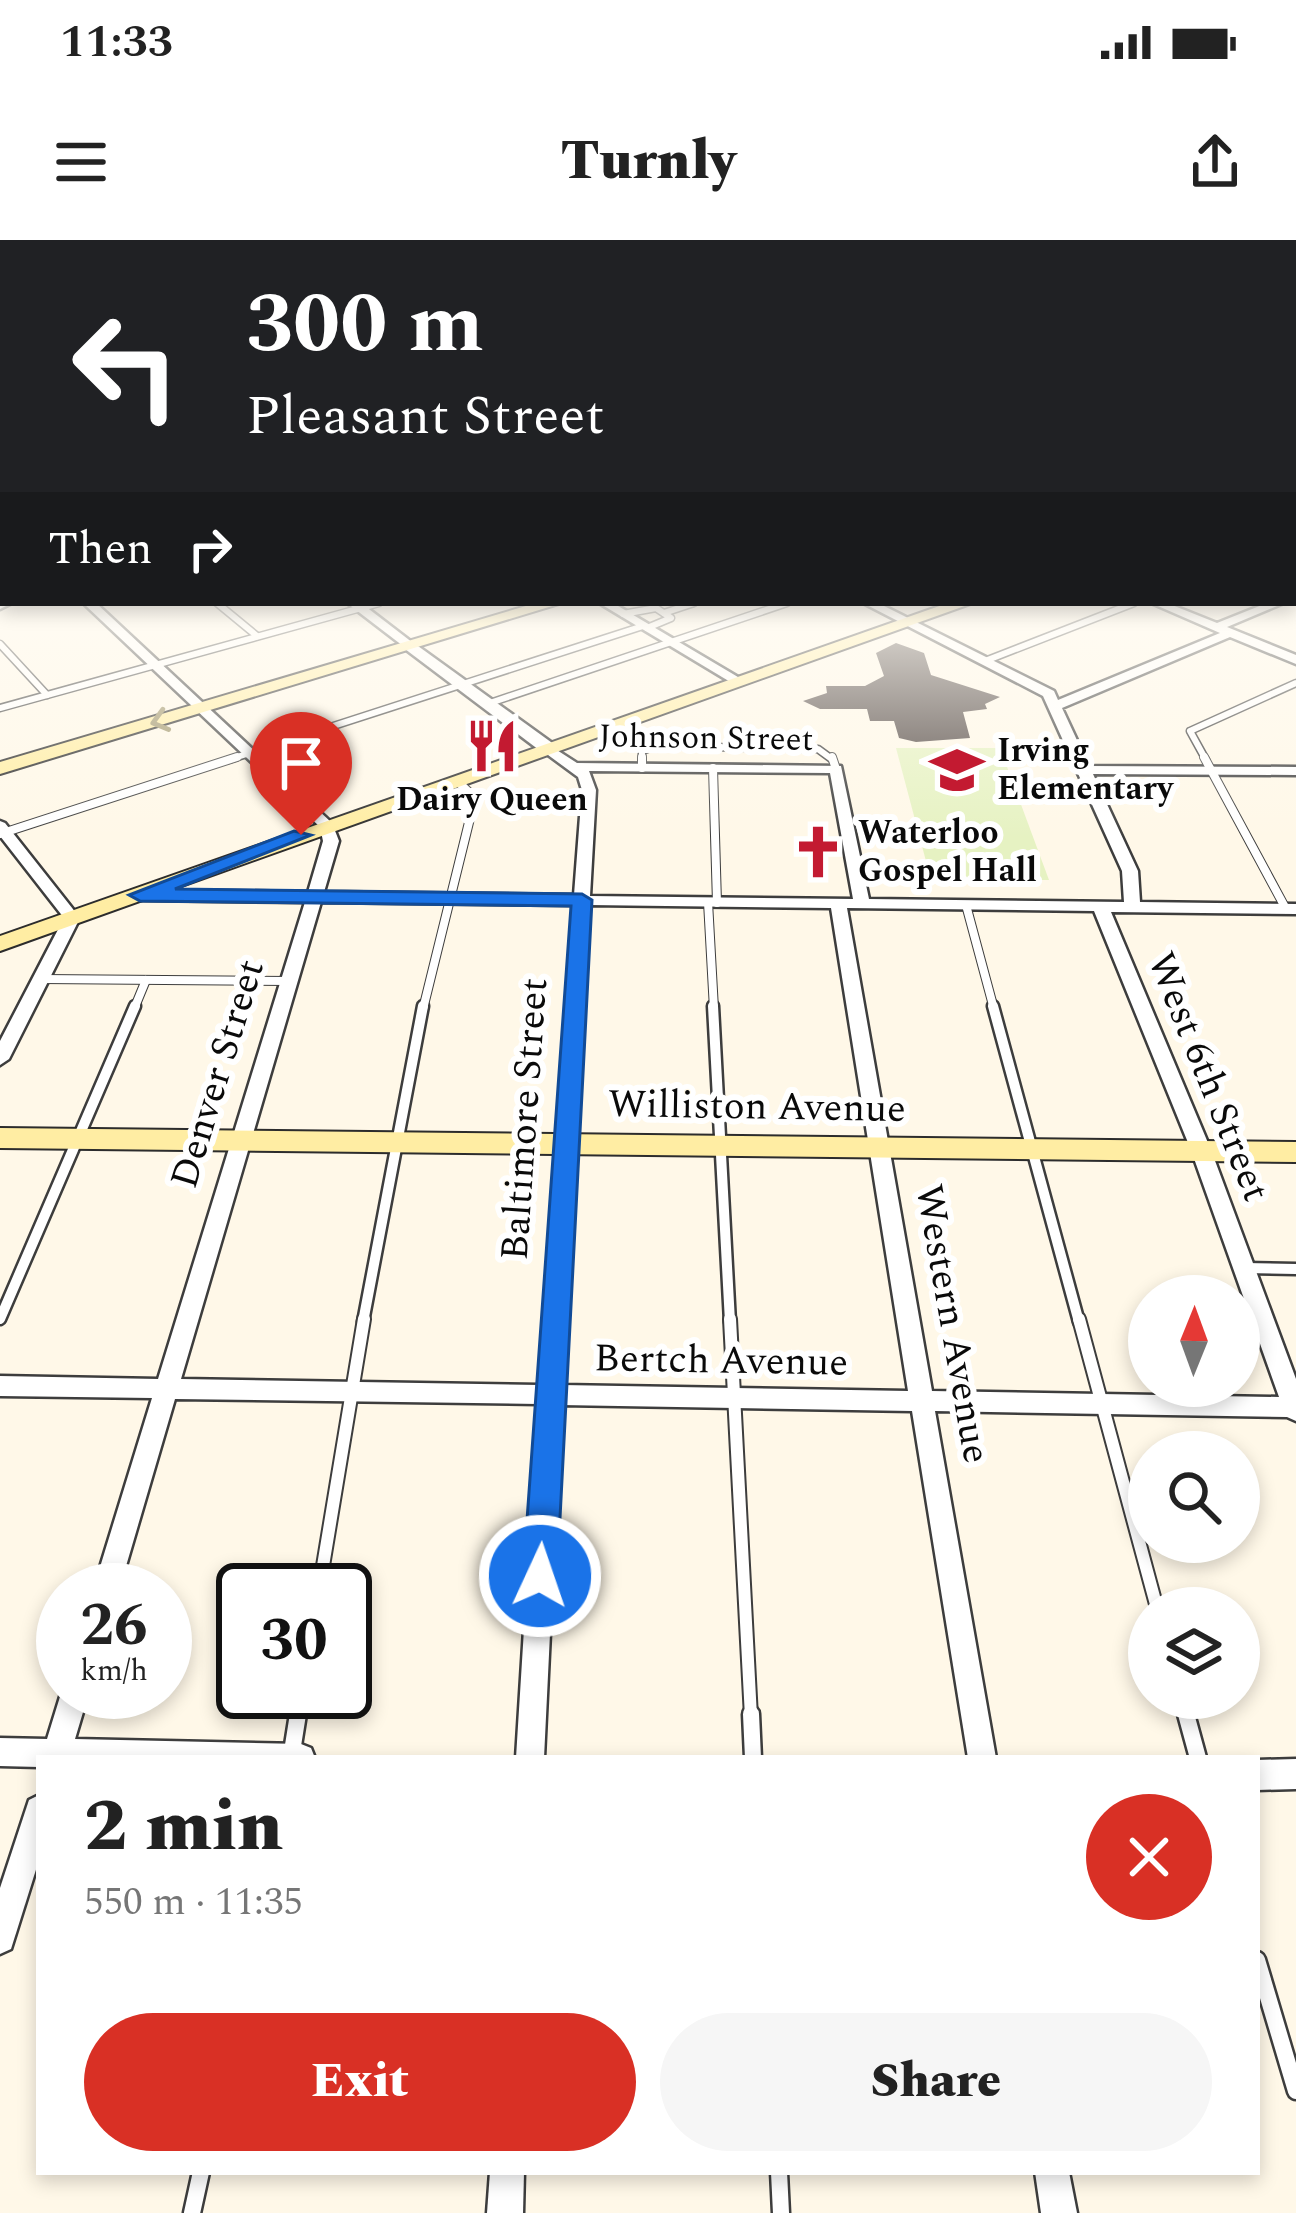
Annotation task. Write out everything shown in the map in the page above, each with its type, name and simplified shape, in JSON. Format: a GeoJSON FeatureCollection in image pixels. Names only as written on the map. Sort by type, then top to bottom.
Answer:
{"type":"FeatureCollection","features":[{"type":"Feature","properties":{"kind":"main road"},"geometry":{"type":"LineString","coordinates":[[0,768],[384,654]]}},
{"type":"Feature","properties":{"kind":"main road"},"geometry":{"type":"LineString","coordinates":[[0,944],[815,654]]}},
{"type":"Feature","properties":{"kind":"main road","name":"Williston Avenue"},"geometry":{"type":"LineString","coordinates":[[0,1138],[1296,1152]]}},
{"type":"Feature","properties":{"kind":"street"},"geometry":{"type":"LineString","coordinates":[[145,654],[327,826]]}},
{"type":"Feature","properties":{"kind":"street"},"geometry":{"type":"LineString","coordinates":[[422,654],[576,767]]}},
{"type":"Feature","properties":{"kind":"street"},"geometry":{"type":"LineString","coordinates":[[693,654],[737,680]]}},
{"type":"Feature","properties":{"kind":"street"},"geometry":{"type":"LineString","coordinates":[[972,654],[1049,694],[1056,706],[1170,654]]}},
{"type":"Feature","properties":{"kind":"street","name":"West 6th Street"},"geometry":{"type":"LineString","coordinates":[[1056,706],[1130,871],[1132,907]]}},
{"type":"Feature","properties":{"kind":"street","name":"Johnson Street"},"geometry":{"type":"LineString","coordinates":[[576,767],[836,769]]}},
{"type":"Feature","properties":{"kind":"street","name":"Baltimore Street"},"geometry":{"type":"LineString","coordinates":[[530,1755],[564,1144],[590,790],[576,767]]}},
{"type":"Feature","properties":{"kind":"street","name":"Western Avenue"},"geometry":{"type":"LineString","coordinates":[[836,769],[879,1148],[981,1755]]}},
{"type":"Feature","properties":{"kind":"street"},"geometry":{"type":"LineString","coordinates":[[1084,770],[1296,771]]}},
{"type":"Feature","properties":{"kind":"street","name":"Denver Street"},"geometry":{"type":"LineString","coordinates":[[114,1563],[330,850],[327,826]]}},
{"type":"Feature","properties":{"kind":"street"},"geometry":{"type":"LineString","coordinates":[[0,1058],[72,918],[2,831]]}},
{"type":"Feature","properties":{"kind":"street"},"geometry":{"type":"LineString","coordinates":[[140,895],[1291,909]]}},
{"type":"Feature","properties":{"kind":"street","name":"West 6th Street"},"geometry":{"type":"LineString","coordinates":[[1100,906],[1201,1150],[1295,1408]]}},
{"type":"Feature","properties":{"kind":"street","name":"Bertch Avenue"},"geometry":{"type":"LineString","coordinates":[[0,1386],[1295,1408]]}},
{"type":"Feature","properties":{"kind":"street"},"geometry":{"type":"LineString","coordinates":[[0,1752],[56,1755],[67,1719]]}},
{"type":"Feature","properties":{"kind":"street"},"geometry":{"type":"LineString","coordinates":[[1260,1775],[1296,1774]]}},
{"type":"Feature","properties":{"kind":"street"},"geometry":{"type":"LineString","coordinates":[[0,1938],[36,1820]]}},
{"type":"Feature","properties":{"kind":"street"},"geometry":{"type":"LineString","coordinates":[[505,2213],[507,2175]]}},
{"type":"Feature","properties":{"kind":"street"},"geometry":{"type":"LineString","coordinates":[[1053,2175],[1059,2213]]}},
{"type":"Feature","properties":{"kind":"lane"},"geometry":{"type":"LineString","coordinates":[[9,654],[47,695]]}},
{"type":"Feature","properties":{"kind":"lane"},"geometry":{"type":"LineString","coordinates":[[0,708],[192,654]]}},
{"type":"Feature","properties":{"kind":"lane"},"geometry":{"type":"LineString","coordinates":[[2,831],[560,654]]}},
{"type":"Feature","properties":{"kind":"lane"},"geometry":{"type":"LineString","coordinates":[[487,704],[633,654]]}},
{"type":"Feature","properties":{"kind":"lane"},"geometry":{"type":"LineString","coordinates":[[985,661],[1003,654]]}},
{"type":"Feature","properties":{"kind":"lane"},"geometry":{"type":"LineString","coordinates":[[1291,909],[1190,731],[1296,682]]}},
{"type":"Feature","properties":{"kind":"lane"},"geometry":{"type":"LineString","coordinates":[[642,767],[642,751],[655,746],[818,749],[832,756],[836,769]]}},
{"type":"Feature","properties":{"kind":"lane"},"geometry":{"type":"LineString","coordinates":[[713,768],[712,902],[731,1397],[753,1755]]}},
{"type":"Feature","properties":{"kind":"lane"},"geometry":{"type":"LineString","coordinates":[[323,1563],[398,1142],[446,900],[475,798],[457,781]]}},
{"type":"Feature","properties":{"kind":"lane"},"geometry":{"type":"LineString","coordinates":[[966,905],[1151,1587]]}},
{"type":"Feature","properties":{"kind":"lane"},"geometry":{"type":"LineString","coordinates":[[41,979],[290,981]]}},
{"type":"Feature","properties":{"kind":"lane"},"geometry":{"type":"LineString","coordinates":[[0,1319],[146,980]]}},
{"type":"Feature","properties":{"kind":"lane"},"geometry":{"type":"LineString","coordinates":[[1244,1268],[1296,1269]]}},
{"type":"Feature","properties":{"kind":"lane"},"geometry":{"type":"LineString","coordinates":[[292,1755],[298,1719]]}},
{"type":"Feature","properties":{"kind":"lane"},"geometry":{"type":"LineString","coordinates":[[1187,1719],[1197,1755]]}},
{"type":"Feature","properties":{"kind":"lane"},"geometry":{"type":"LineString","coordinates":[[1260,1970],[1296,2091]]}},
{"type":"Feature","properties":{"kind":"lane"},"geometry":{"type":"LineString","coordinates":[[192,2213],[200,2175]]}},
{"type":"Feature","properties":{"kind":"lane"},"geometry":{"type":"LineString","coordinates":[[779,2175],[782,2213]]}},
{"type":"Feature","properties":{"kind":"green space"},"geometry":{"type":"Polygon","coordinates":[[[896,748],[1000,748],[1049,880],[931,880],[896,748]]]}},
{"type":"Feature","properties":{"kind":"building","name":"Irving Elementary"},"geometry":{"type":"Polygon","coordinates":[[[876,654],[924,654],[931,675],[1000,697],[985,704],[987,709],[963,712],[970,738],[916,742],[899,738],[894,721],[870,721],[867,709],[820,709],[803,701],[827,693],[826,686],[865,686],[884,676],[876,654]]]}},
{"type":"Feature","properties":{"kind":"place","name":"Dairy Queen"},"geometry":{"type":"Point","coordinates":[492,746]}},
{"type":"Feature","properties":{"kind":"place","name":"Irving Elementary"},"geometry":{"type":"Point","coordinates":[957,770]}},
{"type":"Feature","properties":{"kind":"place","name":"Waterloo Gospel Hall"},"geometry":{"type":"Point","coordinates":[818,852]}},
{"type":"Feature","properties":{"kind":"route"},"geometry":{"type":"LineString","coordinates":[[301,835],[140,895],[582,900],[540,1576]]}}]}
